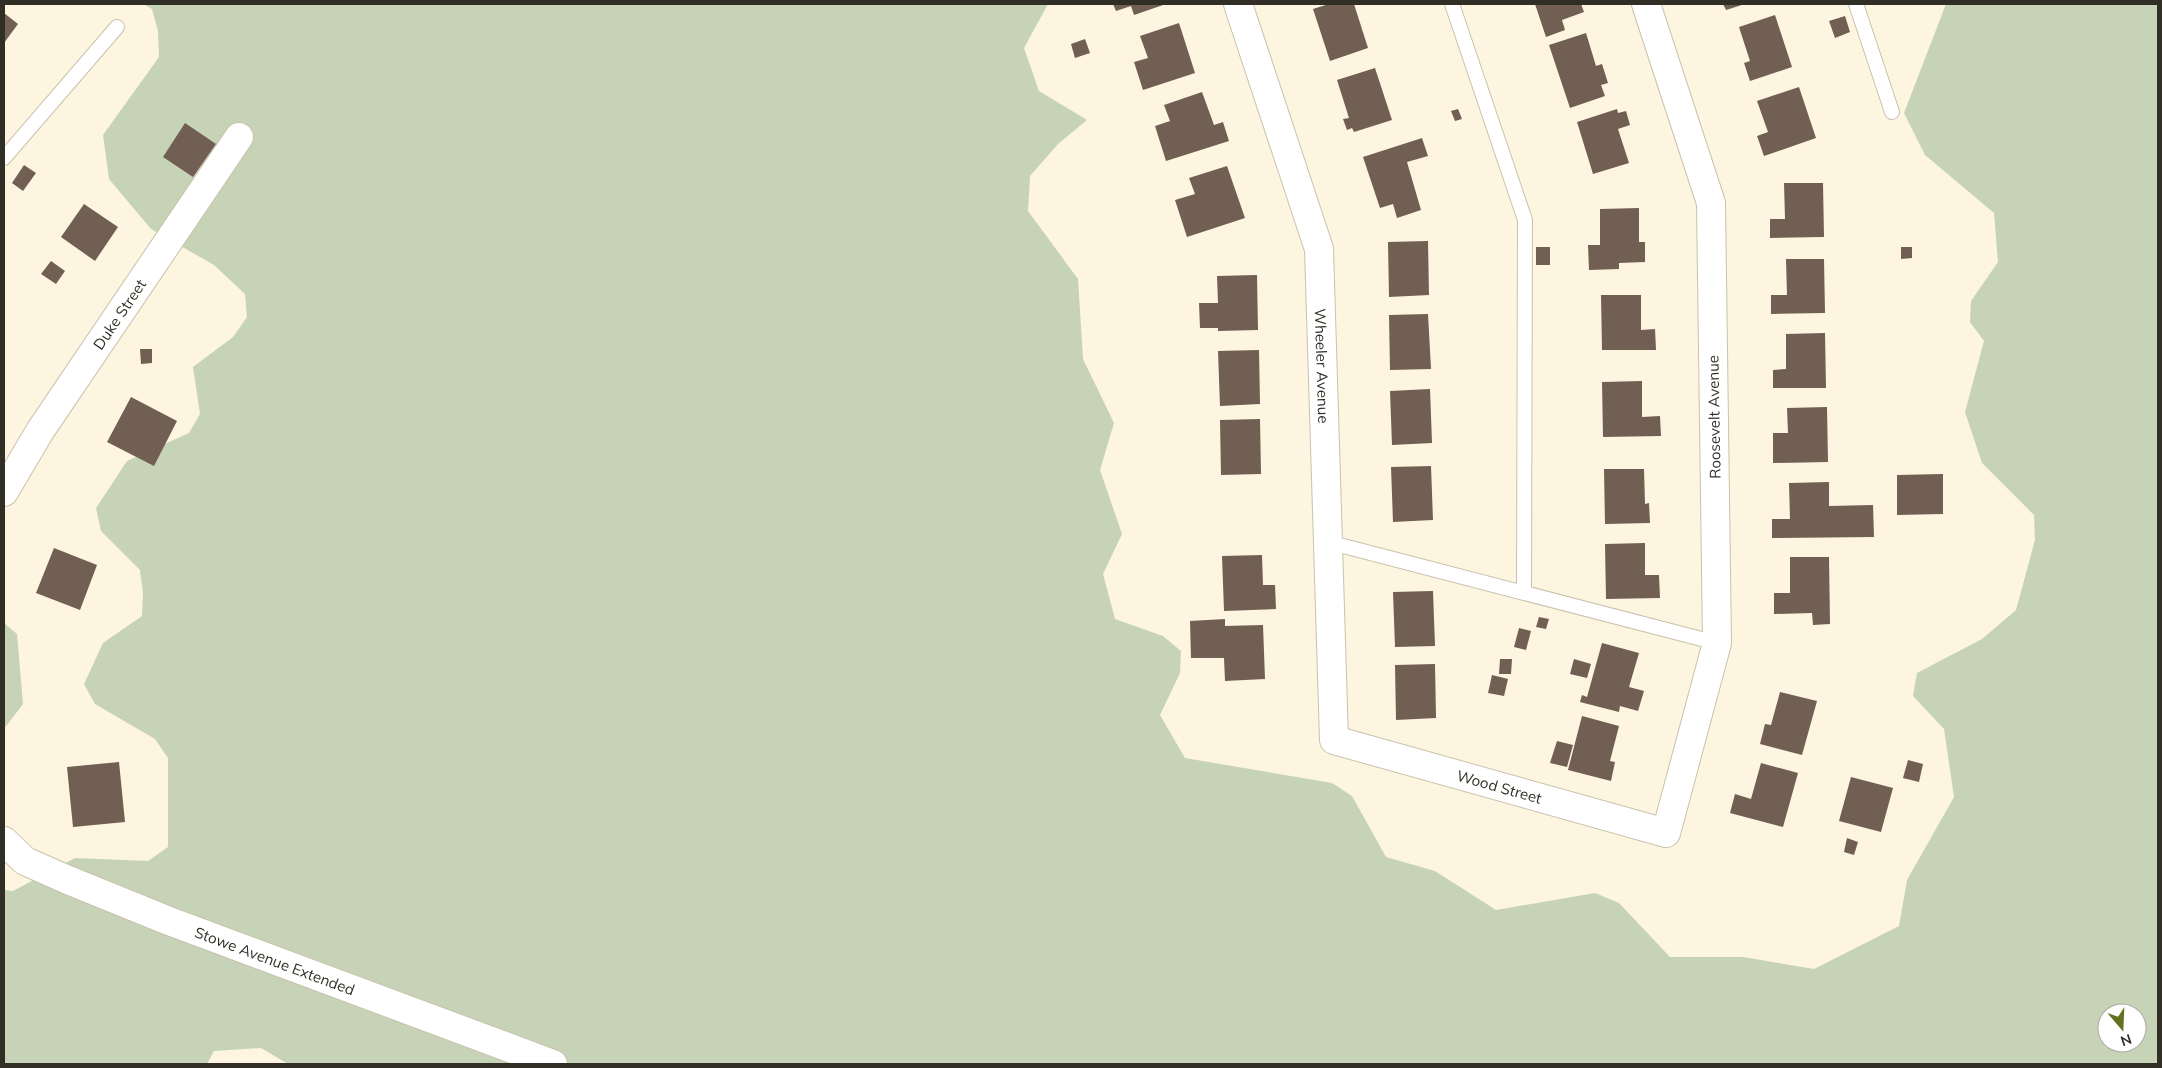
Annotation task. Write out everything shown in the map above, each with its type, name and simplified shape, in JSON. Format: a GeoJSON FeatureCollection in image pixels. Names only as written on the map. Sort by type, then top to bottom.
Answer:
{"type":"FeatureCollection","features":[{"type":"Feature","properties":{"kind":"street","name":"Wheeler Avenue"},"geometry":{"type":"LineString","coordinates":[[1238,4],[1319,249],[1334,740]]}},
{"type":"Feature","properties":{"kind":"street","name":"Roosevelt Avenue"},"geometry":{"type":"LineString","coordinates":[[1646,4],[1711,203],[1717,643],[1666,833]]}},
{"type":"Feature","properties":{"kind":"street","name":"Duke Street"},"geometry":{"type":"LineString","coordinates":[[4,492],[40,431],[239,137]]}},
{"type":"Feature","properties":{"kind":"street","name":"Wood Street"},"geometry":{"type":"LineString","coordinates":[[1334,740],[1666,833]]}},
{"type":"Feature","properties":{"kind":"street","name":"Stowe Avenue Extended"},"geometry":{"type":"LineString","coordinates":[[4,841],[25,861],[68,880],[169,921],[553,1064]]}},
{"type":"Feature","properties":{"kind":"lane"},"geometry":{"type":"LineString","coordinates":[[1452,4],[1525,220],[1524,591]]}},
{"type":"Feature","properties":{"kind":"lane"},"geometry":{"type":"LineString","coordinates":[[1856,4],[1892,112]]}},
{"type":"Feature","properties":{"kind":"lane"},"geometry":{"type":"LineString","coordinates":[[4,158],[117,27]]}},
{"type":"Feature","properties":{"kind":"lane"},"geometry":{"type":"LineString","coordinates":[[1328,542],[1524,591],[1717,643]]}},
{"type":"Feature","properties":{"kind":"green space"},"geometry":{"type":"Polygon","coordinates":[[[143,4],[1048,4],[1024,48],[1039,91],[1087,120],[1058,144],[1030,176],[1028,211],[1078,279],[1083,359],[1114,423],[1100,470],[1122,534],[1103,574],[1115,619],[1163,636],[1181,651],[1180,673],[1160,715],[1185,758],[1332,783],[1352,796],[1386,857],[1435,871],[1496,910],[1595,893],[1619,903],[1670,957],[1743,957],[1814,969],[1899,926],[1907,880],[1954,797],[1944,729],[1913,696],[1917,673],[1982,639],[2016,610],[2035,540],[2034,515],[1982,463],[1965,412],[1984,341],[1970,322],[1971,301],[1998,262],[1994,213],[1925,155],[1904,113],[1946,4],[2158,4],[2158,1064],[288,1064],[261,1048],[214,1051],[207,1064],[4,1064],[4,890],[13,891],[75,858],[148,861],[168,847],[168,758],[155,739],[95,704],[84,684],[103,643],[142,616],[143,593],[140,570],[101,531],[96,508],[127,461],[189,433],[200,414],[193,367],[233,337],[247,317],[245,294],[214,265],[151,229],[109,179],[103,135],[159,57],[158,31],[152,9],[143,4]]]}},
{"type":"Feature","properties":{"kind":"green space"},"geometry":{"type":"Polygon","coordinates":[[[4,623],[17,634],[23,704],[4,729],[4,623]]]}},
{"type":"Feature","properties":{"kind":"building"},"geometry":{"type":"Polygon","coordinates":[[[1113,4],[1166,4],[1134,15],[1131,6],[1116,11],[1113,4]]]}},
{"type":"Feature","properties":{"kind":"building"},"geometry":{"type":"Polygon","coordinates":[[[1329,4],[1354,4],[1368,48],[1330,61],[1313,9],[1329,4]]]}},
{"type":"Feature","properties":{"kind":"building"},"geometry":{"type":"Polygon","coordinates":[[[1535,4],[1581,4],[1584,12],[1562,20],[1565,30],[1546,37],[1535,4]]]}},
{"type":"Feature","properties":{"kind":"building"},"geometry":{"type":"Polygon","coordinates":[[[1723,4],[1745,4],[1726,10],[1723,4]]]}},
{"type":"Feature","properties":{"kind":"building"},"geometry":{"type":"Polygon","coordinates":[[[4,13],[18,24],[4,43],[4,13]]]}},
{"type":"Feature","properties":{"kind":"building"},"geometry":{"type":"Polygon","coordinates":[[[1775,15],[1792,67],[1750,81],[1744,63],[1750,61],[1739,27],[1775,15]]]}},
{"type":"Feature","properties":{"kind":"building"},"geometry":{"type":"Polygon","coordinates":[[[1845,16],[1850,32],[1835,38],[1829,21],[1845,16]]]}},
{"type":"Feature","properties":{"kind":"building"},"geometry":{"type":"Polygon","coordinates":[[[1179,23],[1195,73],[1143,90],[1134,62],[1148,58],[1140,36],[1179,23]]]}},
{"type":"Feature","properties":{"kind":"building"},"geometry":{"type":"Polygon","coordinates":[[[1586,33],[1596,66],[1602,64],[1608,83],[1601,85],[1605,96],[1570,108],[1549,45],[1586,33]]]}},
{"type":"Feature","properties":{"kind":"building"},"geometry":{"type":"Polygon","coordinates":[[[1085,39],[1090,53],[1075,58],[1071,44],[1085,39]]]}},
{"type":"Feature","properties":{"kind":"building"},"geometry":{"type":"Polygon","coordinates":[[[1375,68],[1392,120],[1354,132],[1352,128],[1347,130],[1343,119],[1349,118],[1337,80],[1375,68]]]}},
{"type":"Feature","properties":{"kind":"building"},"geometry":{"type":"Polygon","coordinates":[[[1799,87],[1816,138],[1764,156],[1757,136],[1768,132],[1757,101],[1799,87]]]}},
{"type":"Feature","properties":{"kind":"building"},"geometry":{"type":"Polygon","coordinates":[[[1202,92],[1214,125],[1223,122],[1229,141],[1166,161],[1155,126],[1170,121],[1164,105],[1202,92]]]}},
{"type":"Feature","properties":{"kind":"building"},"geometry":{"type":"Polygon","coordinates":[[[1458,109],[1462,119],[1455,121],[1451,111],[1458,109]]]}},
{"type":"Feature","properties":{"kind":"building"},"geometry":{"type":"Polygon","coordinates":[[[1617,109],[1618,113],[1626,111],[1630,125],[1618,129],[1629,163],[1593,174],[1577,122],[1617,109]]]}},
{"type":"Feature","properties":{"kind":"building"},"geometry":{"type":"Polygon","coordinates":[[[185,123],[216,144],[193,177],[163,157],[185,123]]]}},
{"type":"Feature","properties":{"kind":"building"},"geometry":{"type":"Polygon","coordinates":[[[1422,138],[1428,156],[1407,162],[1421,210],[1397,218],[1393,204],[1380,208],[1363,157],[1422,138]]]}},
{"type":"Feature","properties":{"kind":"building"},"geometry":{"type":"Polygon","coordinates":[[[24,165],[36,173],[23,191],[12,183],[24,165]]]}},
{"type":"Feature","properties":{"kind":"building"},"geometry":{"type":"Polygon","coordinates":[[[1227,166],[1245,218],[1187,237],[1175,200],[1195,194],[1189,178],[1227,166]]]}},
{"type":"Feature","properties":{"kind":"building"},"geometry":{"type":"Polygon","coordinates":[[[1784,183],[1823,183],[1824,237],[1770,238],[1770,219],[1785,219],[1784,183]]]}},
{"type":"Feature","properties":{"kind":"building"},"geometry":{"type":"Polygon","coordinates":[[[84,204],[118,227],[95,261],[61,237],[84,204]]]}},
{"type":"Feature","properties":{"kind":"building"},"geometry":{"type":"Polygon","coordinates":[[[1639,208],[1639,242],[1645,242],[1645,262],[1619,263],[1619,269],[1589,270],[1588,245],[1600,245],[1600,209],[1639,208]]]}},
{"type":"Feature","properties":{"kind":"building"},"geometry":{"type":"Polygon","coordinates":[[[1428,241],[1429,295],[1389,297],[1388,242],[1428,241]]]}},
{"type":"Feature","properties":{"kind":"building"},"geometry":{"type":"Polygon","coordinates":[[[1536,247],[1550,247],[1550,265],[1536,265],[1536,247]]]}},
{"type":"Feature","properties":{"kind":"building"},"geometry":{"type":"Polygon","coordinates":[[[1901,247],[1912,247],[1912,258],[1901,259],[1901,247]]]}},
{"type":"Feature","properties":{"kind":"building"},"geometry":{"type":"Polygon","coordinates":[[[1786,259],[1824,259],[1825,313],[1771,314],[1771,295],[1787,295],[1786,259]]]}},
{"type":"Feature","properties":{"kind":"building"},"geometry":{"type":"Polygon","coordinates":[[[51,261],[65,271],[56,284],[41,274],[51,261]]]}},
{"type":"Feature","properties":{"kind":"building"},"geometry":{"type":"Polygon","coordinates":[[[1257,275],[1258,330],[1218,331],[1218,328],[1200,328],[1199,303],[1218,303],[1217,276],[1257,275]]]}},
{"type":"Feature","properties":{"kind":"building"},"geometry":{"type":"Polygon","coordinates":[[[1601,295],[1641,295],[1641,330],[1655,329],[1656,350],[1602,350],[1601,295]]]}},
{"type":"Feature","properties":{"kind":"building"},"geometry":{"type":"Polygon","coordinates":[[[1428,314],[1431,369],[1390,370],[1389,315],[1428,314]]]}},
{"type":"Feature","properties":{"kind":"building"},"geometry":{"type":"Polygon","coordinates":[[[1825,333],[1826,388],[1773,388],[1773,370],[1786,369],[1786,334],[1825,333]]]}},
{"type":"Feature","properties":{"kind":"building"},"geometry":{"type":"Polygon","coordinates":[[[140,349],[152,349],[152,363],[141,364],[140,349]]]}},
{"type":"Feature","properties":{"kind":"building"},"geometry":{"type":"Polygon","coordinates":[[[1259,350],[1260,404],[1220,406],[1218,351],[1259,350]]]}},
{"type":"Feature","properties":{"kind":"building"},"geometry":{"type":"Polygon","coordinates":[[[1642,381],[1642,417],[1660,416],[1661,436],[1603,437],[1602,382],[1642,381]]]}},
{"type":"Feature","properties":{"kind":"building"},"geometry":{"type":"Polygon","coordinates":[[[1430,389],[1432,443],[1392,445],[1390,391],[1430,389]]]}},
{"type":"Feature","properties":{"kind":"building"},"geometry":{"type":"Polygon","coordinates":[[[131,397],[177,421],[154,466],[107,442],[131,397]]]}},
{"type":"Feature","properties":{"kind":"building"},"geometry":{"type":"Polygon","coordinates":[[[1827,407],[1828,462],[1773,463],[1773,433],[1788,433],[1787,408],[1827,407]]]}},
{"type":"Feature","properties":{"kind":"building"},"geometry":{"type":"Polygon","coordinates":[[[1260,419],[1261,474],[1221,475],[1220,420],[1260,419]]]}},
{"type":"Feature","properties":{"kind":"building"},"geometry":{"type":"Polygon","coordinates":[[[1431,466],[1433,520],[1393,522],[1391,467],[1431,466]]]}},
{"type":"Feature","properties":{"kind":"building"},"geometry":{"type":"Polygon","coordinates":[[[1604,469],[1644,469],[1645,504],[1649,503],[1650,523],[1605,524],[1604,469]]]}},
{"type":"Feature","properties":{"kind":"building"},"geometry":{"type":"Polygon","coordinates":[[[1943,474],[1943,514],[1897,515],[1897,475],[1943,474]]]}},
{"type":"Feature","properties":{"kind":"building"},"geometry":{"type":"Polygon","coordinates":[[[1829,482],[1829,506],[1873,505],[1874,537],[1772,538],[1772,519],[1790,519],[1789,483],[1829,482]]]}},
{"type":"Feature","properties":{"kind":"building"},"geometry":{"type":"Polygon","coordinates":[[[1645,543],[1645,575],[1659,575],[1660,598],[1606,599],[1605,544],[1645,543]]]}},
{"type":"Feature","properties":{"kind":"building"},"geometry":{"type":"Polygon","coordinates":[[[54,548],[97,565],[80,610],[36,593],[54,548]]]}},
{"type":"Feature","properties":{"kind":"building"},"geometry":{"type":"Polygon","coordinates":[[[1262,555],[1263,585],[1275,585],[1276,609],[1224,611],[1222,556],[1262,555]]]}},
{"type":"Feature","properties":{"kind":"building"},"geometry":{"type":"Polygon","coordinates":[[[1790,557],[1829,557],[1830,624],[1813,625],[1812,613],[1774,614],[1774,593],[1790,593],[1790,557]]]}},
{"type":"Feature","properties":{"kind":"building"},"geometry":{"type":"Polygon","coordinates":[[[1433,591],[1435,646],[1395,647],[1393,592],[1433,591]]]}},
{"type":"Feature","properties":{"kind":"building"},"geometry":{"type":"Polygon","coordinates":[[[1539,617],[1549,619],[1546,629],[1536,627],[1539,617]]]}},
{"type":"Feature","properties":{"kind":"building"},"geometry":{"type":"Polygon","coordinates":[[[1225,619],[1225,626],[1263,625],[1265,679],[1225,681],[1224,658],[1191,658],[1190,621],[1225,619]]]}},
{"type":"Feature","properties":{"kind":"building"},"geometry":{"type":"Polygon","coordinates":[[[1519,628],[1531,631],[1526,650],[1514,647],[1519,628]]]}},
{"type":"Feature","properties":{"kind":"building"},"geometry":{"type":"Polygon","coordinates":[[[1602,643],[1639,653],[1629,687],[1644,691],[1638,711],[1620,706],[1619,712],[1580,702],[1582,695],[1587,697],[1602,643]]]}},
{"type":"Feature","properties":{"kind":"building"},"geometry":{"type":"Polygon","coordinates":[[[1500,659],[1512,659],[1511,674],[1499,674],[1500,659]]]}},
{"type":"Feature","properties":{"kind":"building"},"geometry":{"type":"Polygon","coordinates":[[[1574,659],[1591,664],[1587,678],[1570,674],[1574,659]]]}},
{"type":"Feature","properties":{"kind":"building"},"geometry":{"type":"Polygon","coordinates":[[[1435,664],[1436,718],[1396,720],[1395,665],[1435,664]]]}},
{"type":"Feature","properties":{"kind":"building"},"geometry":{"type":"Polygon","coordinates":[[[1492,675],[1508,679],[1504,696],[1488,693],[1492,675]]]}},
{"type":"Feature","properties":{"kind":"building"},"geometry":{"type":"Polygon","coordinates":[[[1780,692],[1817,701],[1802,755],[1760,744],[1765,724],[1771,725],[1780,692]]]}},
{"type":"Feature","properties":{"kind":"building"},"geometry":{"type":"Polygon","coordinates":[[[1582,716],[1619,726],[1610,761],[1615,762],[1611,781],[1568,770],[1582,716]]]}},
{"type":"Feature","properties":{"kind":"building"},"geometry":{"type":"Polygon","coordinates":[[[1557,741],[1573,745],[1567,767],[1550,763],[1557,741]]]}},
{"type":"Feature","properties":{"kind":"building"},"geometry":{"type":"Polygon","coordinates":[[[1908,760],[1923,764],[1919,782],[1903,778],[1908,760]]]}},
{"type":"Feature","properties":{"kind":"building"},"geometry":{"type":"Polygon","coordinates":[[[119,762],[125,822],[73,827],[67,767],[119,762]]]}},
{"type":"Feature","properties":{"kind":"building"},"geometry":{"type":"Polygon","coordinates":[[[1761,763],[1798,773],[1783,827],[1730,813],[1735,794],[1751,799],[1761,763]]]}},
{"type":"Feature","properties":{"kind":"building"},"geometry":{"type":"Polygon","coordinates":[[[1851,777],[1893,788],[1881,832],[1839,821],[1851,777]]]}},
{"type":"Feature","properties":{"kind":"building"},"geometry":{"type":"Polygon","coordinates":[[[1847,838],[1858,842],[1854,855],[1844,852],[1847,838]]]}}]}
